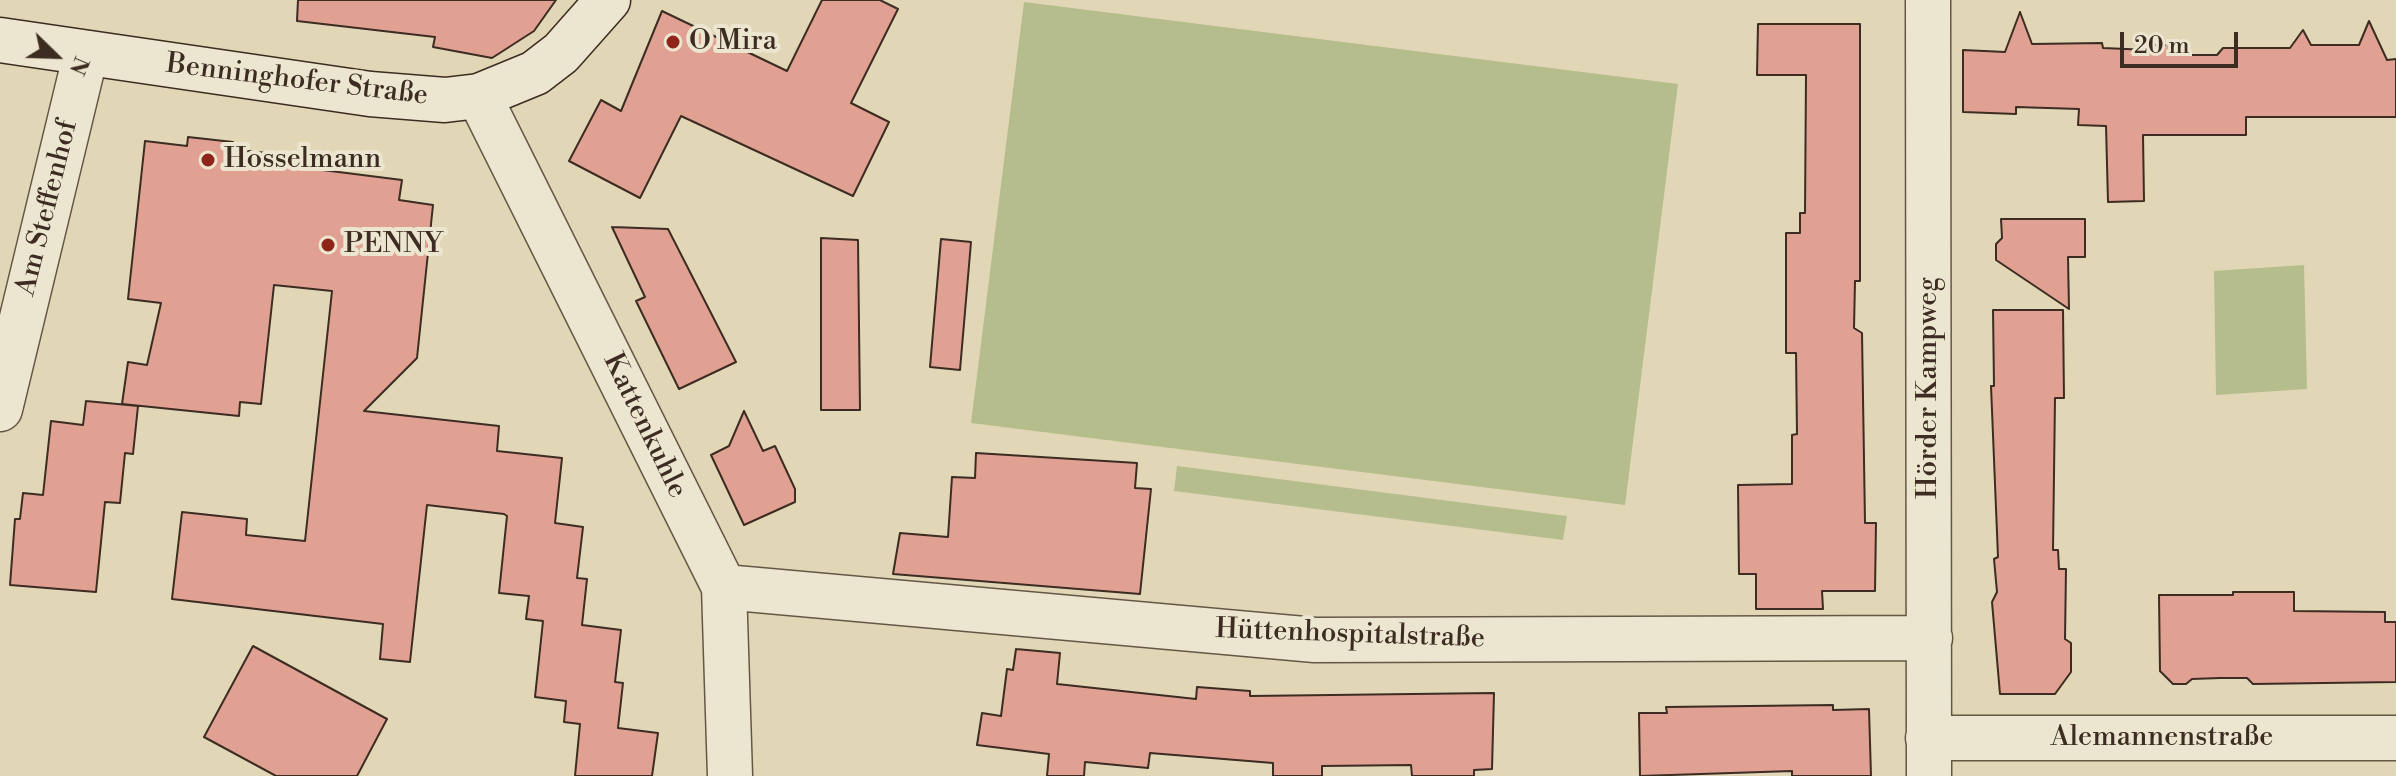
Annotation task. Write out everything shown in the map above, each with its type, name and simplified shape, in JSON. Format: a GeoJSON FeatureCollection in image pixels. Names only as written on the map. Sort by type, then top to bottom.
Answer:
{"type":"FeatureCollection","features":[{"type":"Feature","properties":{"kind":"street","name":"Benninghofer Straße"},"geometry":{"type":"LineString","coordinates":[[0,40],[408,99],[479,96],[535,73],[561,53],[608,0]]}},
{"type":"Feature","properties":{"kind":"street","name":"Hörder Kampweg"},"geometry":{"type":"LineString","coordinates":[[1928,0],[1928,757]]}},
{"type":"Feature","properties":{"kind":"street","name":"Am Steffenhof"},"geometry":{"type":"LineString","coordinates":[[0,409],[86,53]]}},
{"type":"Feature","properties":{"kind":"street","name":"Kattenkuhle"},"geometry":{"type":"LineString","coordinates":[[479,96],[724,587],[730,776]]}},
{"type":"Feature","properties":{"kind":"street","name":"Hüttenhospitalstraße"},"geometry":{"type":"LineString","coordinates":[[724,587],[1315,640],[1930,638]]}},
{"type":"Feature","properties":{"kind":"street","name":"Alemannenstraße"},"geometry":{"type":"LineString","coordinates":[[1928,757],[2396,738]]}},
{"type":"Feature","properties":{"kind":"green space"},"geometry":{"type":"Polygon","coordinates":[[[1024,2],[1678,84],[1625,505],[971,423],[1024,2]]]}},
{"type":"Feature","properties":{"kind":"green space"},"geometry":{"type":"Polygon","coordinates":[[[2304,265],[2307,389],[2216,395],[2214,271],[2304,265]]]}},
{"type":"Feature","properties":{"kind":"green space"},"geometry":{"type":"Polygon","coordinates":[[[1177,466],[1567,516],[1563,540],[1174,491],[1177,466]]]}},
{"type":"Feature","properties":{"kind":"building"},"geometry":{"type":"Polygon","coordinates":[[[298,0],[556,0],[534,31],[492,58],[433,47],[435,37],[297,21],[298,0]]]}},
{"type":"Feature","properties":{"kind":"building"},"geometry":{"type":"Polygon","coordinates":[[[822,0],[880,0],[898,9],[851,103],[889,122],[853,196],[681,116],[640,198],[569,161],[601,100],[621,111],[662,11],[787,71],[822,0]]]}},
{"type":"Feature","properties":{"kind":"building"},"geometry":{"type":"Polygon","coordinates":[[[2020,12],[2032,44],[2102,43],[2103,48],[2149,50],[2154,45],[2170,45],[2176,55],[2217,55],[2223,48],[2290,48],[2303,30],[2311,45],[2359,45],[2369,21],[2387,60],[2396,59],[2396,117],[2246,117],[2246,135],[2143,135],[2144,201],[2108,202],[2106,126],[2078,125],[2079,109],[2016,107],[2016,114],[1963,112],[1963,50],[2005,52],[2020,12]]]}},
{"type":"Feature","properties":{"kind":"building"},"geometry":{"type":"Polygon","coordinates":[[[1758,24],[1860,24],[1860,281],[1855,281],[1854,328],[1862,333],[1865,523],[1876,523],[1875,591],[1822,591],[1823,609],[1756,609],[1756,574],[1739,574],[1738,485],[1792,484],[1792,435],[1797,434],[1796,353],[1786,353],[1786,233],[1800,233],[1800,213],[1805,213],[1806,75],[1757,75],[1758,24]]]}},
{"type":"Feature","properties":{"kind":"building"},"geometry":{"type":"Polygon","coordinates":[[[188,137],[233,142],[232,149],[275,154],[275,164],[402,180],[399,200],[433,205],[417,358],[364,411],[499,426],[497,451],[562,458],[555,523],[583,527],[577,578],[587,579],[582,625],[621,630],[615,682],[623,683],[618,728],[658,733],[652,776],[575,776],[580,724],[564,722],[566,701],[535,697],[543,621],[526,619],[529,596],[499,593],[507,516],[504,514],[427,505],[410,662],[380,659],[383,624],[172,599],[182,512],[247,519],[246,535],[305,541],[332,291],[274,285],[261,404],[240,402],[239,416],[122,404],[128,362],[147,365],[161,303],[128,299],[145,141],[187,146],[188,137]]]}},
{"type":"Feature","properties":{"kind":"building"},"geometry":{"type":"Polygon","coordinates":[[[2001,219],[2085,219],[2085,257],[2068,257],[2069,309],[1996,260],[1996,244],[2002,238],[2001,219]]]}},
{"type":"Feature","properties":{"kind":"building"},"geometry":{"type":"Polygon","coordinates":[[[612,227],[668,229],[736,362],[679,389],[636,301],[645,297],[612,227]]]}},
{"type":"Feature","properties":{"kind":"building"},"geometry":{"type":"Polygon","coordinates":[[[821,238],[858,240],[860,410],[821,410],[821,238]]]}},
{"type":"Feature","properties":{"kind":"building"},"geometry":{"type":"Polygon","coordinates":[[[941,239],[971,242],[960,370],[930,367],[941,239]]]}},
{"type":"Feature","properties":{"kind":"building"},"geometry":{"type":"Polygon","coordinates":[[[1993,310],[2063,310],[2064,398],[2055,398],[2053,550],[2058,550],[2059,569],[2066,569],[2065,639],[2071,643],[2071,672],[2055,694],[2000,694],[1992,602],[1997,592],[1994,559],[1998,557],[1991,386],[1994,386],[1993,310]]]}},
{"type":"Feature","properties":{"kind":"building"},"geometry":{"type":"Polygon","coordinates":[[[86,401],[138,406],[133,454],[125,453],[120,503],[105,502],[96,592],[10,585],[15,519],[20,519],[23,493],[43,495],[51,421],[83,425],[86,401]]]}},
{"type":"Feature","properties":{"kind":"building"},"geometry":{"type":"Polygon","coordinates":[[[744,411],[763,451],[775,446],[795,489],[795,502],[744,525],[711,455],[729,446],[744,411]]]}},
{"type":"Feature","properties":{"kind":"building"},"geometry":{"type":"Polygon","coordinates":[[[976,453],[1137,463],[1135,488],[1151,489],[1140,594],[893,574],[900,533],[948,537],[952,477],[975,478],[976,453]]]}},
{"type":"Feature","properties":{"kind":"building"},"geometry":{"type":"Polygon","coordinates":[[[2233,592],[2294,592],[2294,611],[2385,612],[2385,622],[2396,622],[2396,682],[2253,684],[2247,678],[2220,678],[2192,679],[2186,684],[2173,684],[2160,671],[2159,595],[2233,595],[2233,592]]]}},
{"type":"Feature","properties":{"kind":"building"},"geometry":{"type":"Polygon","coordinates":[[[253,646],[387,719],[357,776],[276,776],[204,737],[253,646]]]}},
{"type":"Feature","properties":{"kind":"building"},"geometry":{"type":"Polygon","coordinates":[[[1016,649],[1060,653],[1057,684],[1196,699],[1197,687],[1250,691],[1250,696],[1494,693],[1492,769],[1474,770],[1474,776],[1412,776],[1411,765],[1322,766],[1322,776],[1273,776],[1273,763],[1150,753],[1148,768],[1085,762],[1084,776],[1047,776],[1049,754],[977,745],[982,713],[1001,716],[1007,669],[1013,670],[1016,649]]]}},
{"type":"Feature","properties":{"kind":"building"},"geometry":{"type":"Polygon","coordinates":[[[1833,705],[1833,710],[1869,709],[1871,776],[1792,776],[1792,771],[1640,776],[1639,713],[1667,713],[1666,707],[1833,705]]]}},
{"type":"Feature","properties":{"kind":"place","name":"O Mira"},"geometry":{"type":"Point","coordinates":[673,42]}},
{"type":"Feature","properties":{"kind":"place","name":"Hosselmann"},"geometry":{"type":"Point","coordinates":[208,160]}},
{"type":"Feature","properties":{"kind":"place","name":"PENNY"},"geometry":{"type":"Point","coordinates":[328,245]}}]}
